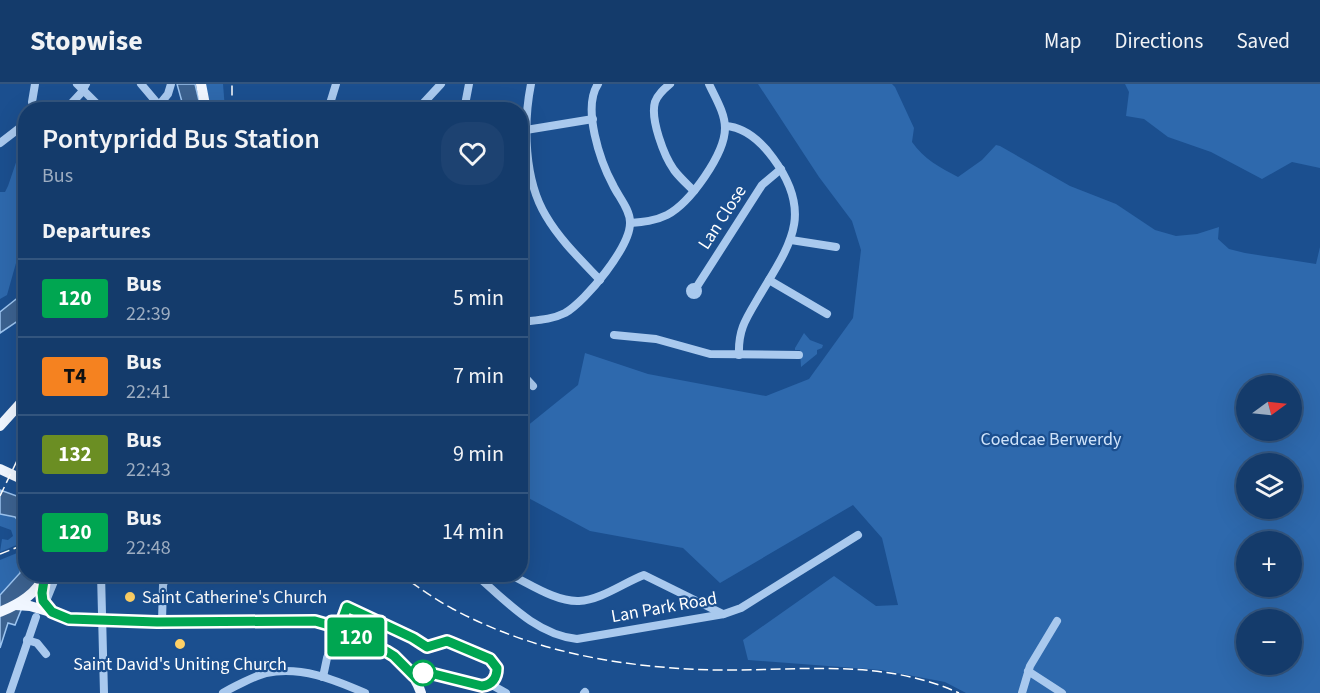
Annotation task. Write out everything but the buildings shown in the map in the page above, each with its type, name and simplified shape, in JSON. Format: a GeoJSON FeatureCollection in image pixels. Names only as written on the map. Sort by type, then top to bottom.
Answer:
{"type":"FeatureCollection","features":[{"type":"Feature","properties":{"kind":"main road"},"geometry":{"type":"LineString","coordinates":[[201,84],[204,102]]}},
{"type":"Feature","properties":{"kind":"main road"},"geometry":{"type":"LineString","coordinates":[[0,426],[18,407]]}},
{"type":"Feature","properties":{"kind":"main road"},"geometry":{"type":"LineString","coordinates":[[0,469],[18,478]]}},
{"type":"Feature","properties":{"kind":"main road"},"geometry":{"type":"LineString","coordinates":[[0,612],[20,605],[41,582]]}},
{"type":"Feature","properties":{"kind":"main road"},"geometry":{"type":"LineString","coordinates":[[44,582],[43,601],[52,612]]}},
{"type":"Feature","properties":{"kind":"main road"},"geometry":{"type":"LineString","coordinates":[[20,605],[52,612],[69,619],[103,621],[315,621],[338,629],[394,656],[422,683],[427,693]]}},
{"type":"Feature","properties":{"kind":"main road"},"geometry":{"type":"LineString","coordinates":[[414,676],[421,693]]}},
{"type":"Feature","properties":{"kind":"street"},"geometry":{"type":"LineString","coordinates":[[32,102],[35,84]]}},
{"type":"Feature","properties":{"kind":"street"},"geometry":{"type":"LineString","coordinates":[[141,84],[154,102]]}},
{"type":"Feature","properties":{"kind":"street"},"geometry":{"type":"LineString","coordinates":[[163,102],[171,84]]}},
{"type":"Feature","properties":{"kind":"street"},"geometry":{"type":"LineString","coordinates":[[330,102],[336,84]]}},
{"type":"Feature","properties":{"kind":"street"},"geometry":{"type":"LineString","coordinates":[[424,102],[441,84]]}},
{"type":"Feature","properties":{"kind":"street"},"geometry":{"type":"LineString","coordinates":[[466,102],[470,84]]}},
{"type":"Feature","properties":{"kind":"street"},"geometry":{"type":"LineString","coordinates":[[528,112],[531,84]]}},
{"type":"Feature","properties":{"kind":"street"},"geometry":{"type":"LineString","coordinates":[[528,321],[544,320],[566,312],[583,300],[617,255],[629,230],[630,223],[626,208],[607,174],[592,119],[591,99],[598,84]]}},
{"type":"Feature","properties":{"kind":"street"},"geometry":{"type":"LineString","coordinates":[[670,84],[655,101],[655,122],[668,160],[682,180],[694,191]]}},
{"type":"Feature","properties":{"kind":"street"},"geometry":{"type":"LineString","coordinates":[[630,223],[656,219],[676,209],[694,191],[718,153],[725,126],[709,84]]}},
{"type":"Feature","properties":{"kind":"street"},"geometry":{"type":"LineString","coordinates":[[71,102],[82,86],[96,102]]}},
{"type":"Feature","properties":{"kind":"street"},"geometry":{"type":"LineString","coordinates":[[528,130],[592,119]]}},
{"type":"Feature","properties":{"kind":"street"},"geometry":{"type":"LineString","coordinates":[[725,126],[737,128],[753,137],[772,156],[788,179],[795,204],[795,224],[791,240],[743,323],[740,333],[740,356]]}},
{"type":"Feature","properties":{"kind":"street"},"geometry":{"type":"LineString","coordinates":[[0,143],[18,129]]}},
{"type":"Feature","properties":{"kind":"street"},"geometry":{"type":"LineString","coordinates":[[528,149],[530,168],[544,214],[562,239],[600,280]]}},
{"type":"Feature","properties":{"kind":"street","name":"Lan Close"},"geometry":{"type":"LineString","coordinates":[[696,288],[762,185],[781,169]]}},
{"type":"Feature","properties":{"kind":"street"},"geometry":{"type":"LineString","coordinates":[[791,240],[836,247]]}},
{"type":"Feature","properties":{"kind":"street"},"geometry":{"type":"LineString","coordinates":[[769,280],[827,314]]}},
{"type":"Feature","properties":{"kind":"street"},"geometry":{"type":"LineString","coordinates":[[614,335],[656,339],[710,354],[799,355]]}},
{"type":"Feature","properties":{"kind":"street"},"geometry":{"type":"LineString","coordinates":[[528,381],[533,386]]}},
{"type":"Feature","properties":{"kind":"street","name":"Lan Park Road"},"geometry":{"type":"LineString","coordinates":[[484,582],[521,614],[547,631],[561,638],[577,639],[724,614],[750,603],[858,535]]}},
{"type":"Feature","properties":{"kind":"street"},"geometry":{"type":"LineString","coordinates":[[525,582],[552,595],[577,601],[615,589],[644,575],[724,614]]}},
{"type":"Feature","properties":{"kind":"street"},"geometry":{"type":"LineString","coordinates":[[46,601],[54,582]]}},
{"type":"Feature","properties":{"kind":"street"},"geometry":{"type":"LineString","coordinates":[[101,582],[104,693]]}},
{"type":"Feature","properties":{"kind":"street"},"geometry":{"type":"LineString","coordinates":[[162,621],[164,582]]}},
{"type":"Feature","properties":{"kind":"street"},"geometry":{"type":"LineString","coordinates":[[10,693],[36,617]]}},
{"type":"Feature","properties":{"kind":"street"},"geometry":{"type":"LineString","coordinates":[[1022,693],[1028,671],[1058,621]]}},
{"type":"Feature","properties":{"kind":"street"},"geometry":{"type":"LineString","coordinates":[[323,677],[327,658],[338,629]]}},
{"type":"Feature","properties":{"kind":"street"},"geometry":{"type":"LineString","coordinates":[[27,640],[37,643],[46,654]]}},
{"type":"Feature","properties":{"kind":"street"},"geometry":{"type":"LineString","coordinates":[[1028,671],[1062,693]]}},
{"type":"Feature","properties":{"kind":"street"},"geometry":{"type":"LineString","coordinates":[[223,693],[264,674],[299,672],[323,677],[365,693]]}},
{"type":"Feature","properties":{"kind":"street"},"geometry":{"type":"LineString","coordinates":[[414,676],[430,673],[482,686],[490,684],[506,693]]}},
{"type":"Feature","properties":{"kind":"green space"},"geometry":{"type":"Polygon","coordinates":[[[203,84],[223,84],[224,102],[207,102],[203,84]]]}},
{"type":"Feature","properties":{"kind":"green space","name":"Coedcae Berwerdy"},"geometry":{"type":"Polygon","coordinates":[[[758,84],[892,84],[914,128],[912,142],[927,158],[958,177],[982,160],[996,145],[1070,186],[1116,204],[1155,230],[1176,236],[1197,234],[1219,227],[1218,239],[1229,249],[1316,264],[1320,247],[1320,693],[966,693],[945,682],[881,670],[748,660],[743,640],[834,576],[876,606],[898,605],[882,538],[853,505],[720,583],[683,548],[590,531],[528,498],[528,425],[578,385],[585,353],[648,374],[766,396],[809,379],[853,318],[861,250],[852,221],[819,177],[758,84]]]}},
{"type":"Feature","properties":{"kind":"green space"},"geometry":{"type":"Polygon","coordinates":[[[1125,84],[1320,84],[1320,168],[1292,162],[1262,179],[1211,152],[1168,137],[1144,119],[1126,116],[1129,92],[1125,84]]]}},
{"type":"Feature","properties":{"kind":"green space"},"geometry":{"type":"Polygon","coordinates":[[[18,157],[18,256],[7,295],[0,299],[0,192],[5,192],[18,157]]]}},
{"type":"Feature","properties":{"kind":"green space"},"geometry":{"type":"Polygon","coordinates":[[[804,333],[810,340],[823,345],[817,350],[817,354],[801,367],[800,350],[795,350],[795,348],[804,333]]]}},
{"type":"Feature","properties":{"kind":"green space"},"geometry":{"type":"Polygon","coordinates":[[[0,514],[15,517],[18,520],[18,544],[0,552],[2,539],[8,540],[13,536],[11,530],[0,526],[0,514]]]}},
{"type":"Feature","properties":{"kind":"green space"},"geometry":{"type":"Polygon","coordinates":[[[18,553],[18,575],[0,595],[0,560],[18,553]]]}},
{"type":"Feature","properties":{"kind":"shaded area"},"geometry":{"type":"Polygon","coordinates":[[[177,84],[195,84],[199,102],[182,102],[177,84]]]}},
{"type":"Feature","properties":{"kind":"shaded area"},"geometry":{"type":"Polygon","coordinates":[[[18,298],[18,321],[0,333],[0,312],[18,298]]]}},
{"type":"Feature","properties":{"kind":"shaded area"},"geometry":{"type":"Polygon","coordinates":[[[0,490],[18,496],[18,520],[15,517],[0,514],[0,490]]]}},
{"type":"Feature","properties":{"kind":"shaded area"},"geometry":{"type":"Polygon","coordinates":[[[18,575],[18,582],[42,582],[24,603],[15,625],[8,623],[0,648],[0,595],[18,575]]]}},
{"type":"Feature","properties":{"kind":"railway"},"geometry":{"type":"LineString","coordinates":[[232,84],[232,102]]}},
{"type":"Feature","properties":{"kind":"railway"},"geometry":{"type":"LineString","coordinates":[[0,496],[18,459]]}},
{"type":"Feature","properties":{"kind":"railway"},"geometry":{"type":"LineString","coordinates":[[0,554],[18,547]]}},
{"type":"Feature","properties":{"kind":"railway"},"geometry":{"type":"LineString","coordinates":[[410,582],[446,605],[484,624],[516,637],[581,655],[683,669],[809,668],[870,671],[930,682],[959,693]]}},
{"type":"Feature","properties":{"kind":"bus line","name":"120"},"geometry":{"type":"LineString","coordinates":[[44,582],[42,598],[45,605],[52,612],[69,619],[157,622],[315,621],[386,651],[414,676],[430,673],[482,686],[490,684],[496,677],[496,664],[490,659],[447,641],[427,647],[347,607],[343,618]]}},
{"type":"Feature","properties":{"kind":"place","name":"Saint Catherine's Church"},"geometry":{"type":"Point","coordinates":[130,597]}},
{"type":"Feature","properties":{"kind":"place","name":"Saint David's Uniting Church"},"geometry":{"type":"Point","coordinates":[180,644]}}]}
